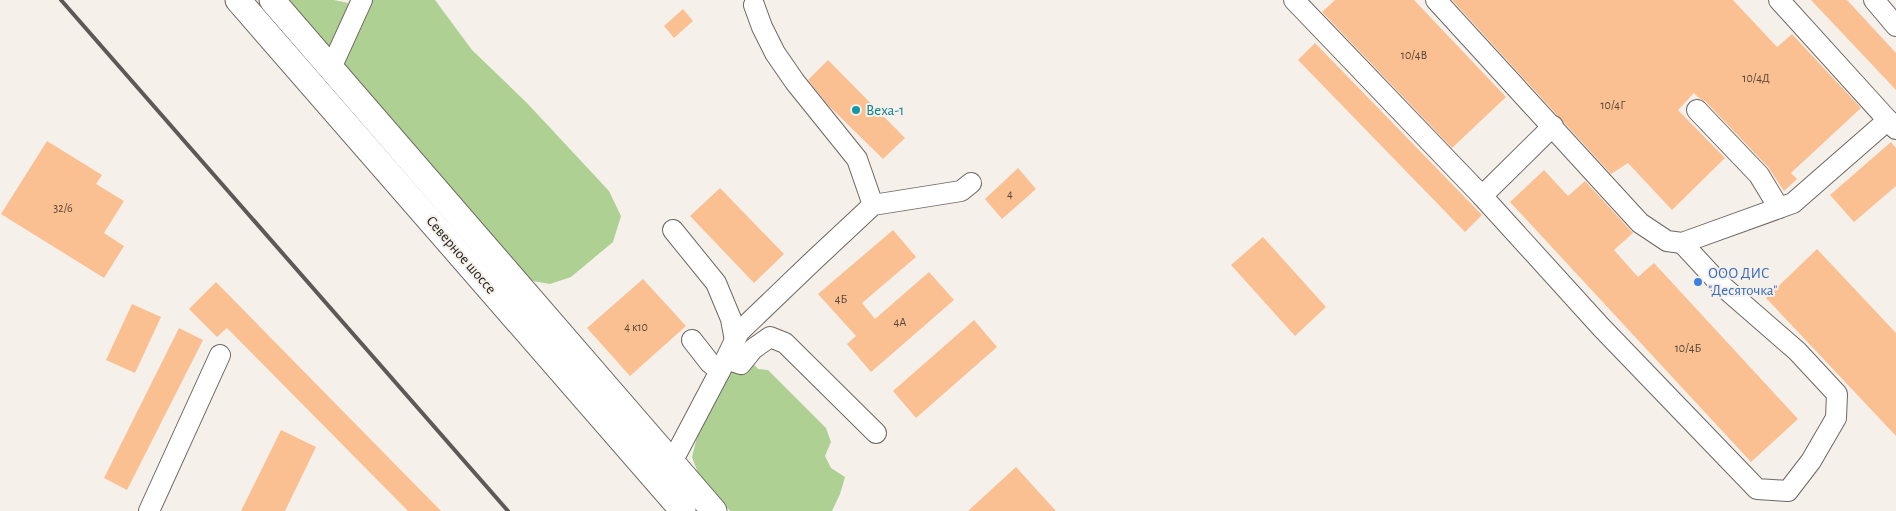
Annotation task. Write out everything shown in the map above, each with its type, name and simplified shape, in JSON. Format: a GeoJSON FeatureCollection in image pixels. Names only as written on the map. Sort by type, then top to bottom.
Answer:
{"type":"FeatureCollection","features":[{"type":"Feature","properties":{"kind":"main road","name":"Северное шоссе"},"geometry":{"type":"LineString","coordinates":[[238,0],[663,469],[714,511]]}},
{"type":"Feature","properties":{"kind":"main road","name":"Северное шоссе"},"geometry":{"type":"LineString","coordinates":[[272,0],[331,68],[663,469],[683,511]]}},
{"type":"Feature","properties":{"kind":"lane"},"geometry":{"type":"LineString","coordinates":[[331,68],[362,0]]}},
{"type":"Feature","properties":{"kind":"lane"},"geometry":{"type":"LineString","coordinates":[[1294,0],[1482,196],[1601,327],[1757,489],[1788,491],[1811,460],[1836,418],[1837,394],[1797,351],[1720,284],[1682,243]]}},
{"type":"Feature","properties":{"kind":"lane"},"geometry":{"type":"LineString","coordinates":[[1436,0],[1640,223],[1667,241],[1682,243],[1793,203],[1892,124],[1779,0]]}},
{"type":"Feature","properties":{"kind":"lane"},"geometry":{"type":"LineString","coordinates":[[1874,0],[1896,26]]}},
{"type":"Feature","properties":{"kind":"lane"},"geometry":{"type":"LineString","coordinates":[[754,5],[775,53],[795,82],[857,159],[873,205]]}},
{"type":"Feature","properties":{"kind":"lane"},"geometry":{"type":"LineString","coordinates":[[1696,110],[1760,175],[1779,208]]}},
{"type":"Feature","properties":{"kind":"lane"},"geometry":{"type":"LineString","coordinates":[[1482,196],[1553,126]]}},
{"type":"Feature","properties":{"kind":"lane"},"geometry":{"type":"LineString","coordinates":[[663,469],[723,365],[739,332],[873,205],[962,191],[971,183]]}},
{"type":"Feature","properties":{"kind":"lane"},"geometry":{"type":"LineString","coordinates":[[673,230],[716,283],[731,319],[735,341]]}},
{"type":"Feature","properties":{"kind":"lane"},"geometry":{"type":"LineString","coordinates":[[692,340],[710,363],[723,365],[741,364],[753,349],[770,337],[786,343],[876,433]]}},
{"type":"Feature","properties":{"kind":"lane"},"geometry":{"type":"LineString","coordinates":[[149,511],[220,355]]}},
{"type":"Feature","properties":{"kind":"green space"},"geometry":{"type":"Polygon","coordinates":[[[285,0],[334,0],[348,3],[351,12],[335,46],[327,49],[285,0]]]}},
{"type":"Feature","properties":{"kind":"green space"},"geometry":{"type":"Polygon","coordinates":[[[369,0],[435,0],[472,50],[527,103],[609,191],[621,216],[613,242],[571,277],[550,284],[533,281],[495,244],[344,67],[342,57],[369,0]]]}},
{"type":"Feature","properties":{"kind":"green space"},"geometry":{"type":"Polygon","coordinates":[[[743,352],[758,369],[768,370],[826,428],[831,442],[825,456],[831,468],[845,477],[832,511],[730,511],[698,473],[692,457],[698,433],[723,378],[743,352]]]}},
{"type":"Feature","properties":{"kind":"building"},"geometry":{"type":"Polygon","coordinates":[[[1335,0],[1414,0],[1506,97],[1452,148],[1322,12],[1335,0]]]}},
{"type":"Feature","properties":{"kind":"building"},"geometry":{"type":"Polygon","coordinates":[[[1452,0],[1733,0],[1777,47],[1792,34],[1861,108],[1791,173],[1797,179],[1784,191],[1768,167],[1706,102],[1694,93],[1678,110],[1725,158],[1672,210],[1628,163],[1611,174],[1452,0]]]}},
{"type":"Feature","properties":{"kind":"building"},"geometry":{"type":"Polygon","coordinates":[[[1811,0],[1847,0],[1896,53],[1896,90],[1811,0]]]}},
{"type":"Feature","properties":{"kind":"building"},"geometry":{"type":"Polygon","coordinates":[[[683,9],[693,21],[674,38],[664,26],[683,9]]]}},
{"type":"Feature","properties":{"kind":"building"},"geometry":{"type":"Polygon","coordinates":[[[1315,43],[1482,215],[1465,232],[1298,60],[1315,43]]]}},
{"type":"Feature","properties":{"kind":"building","name":"Веха-1"},"geometry":{"type":"Polygon","coordinates":[[[828,60],[905,138],[883,159],[828,105],[808,80],[828,60]]]}},
{"type":"Feature","properties":{"kind":"building"},"geometry":{"type":"Polygon","coordinates":[[[47,141],[102,175],[96,184],[124,201],[104,233],[124,246],[104,278],[1,214],[47,141]]]}},
{"type":"Feature","properties":{"kind":"building"},"geometry":{"type":"Polygon","coordinates":[[[1891,142],[1896,148],[1896,186],[1854,222],[1830,195],[1891,142]]]}},
{"type":"Feature","properties":{"kind":"building"},"geometry":{"type":"Polygon","coordinates":[[[1018,168],[1036,189],[1002,219],[985,199],[1018,168]]]}},
{"type":"Feature","properties":{"kind":"building"},"geometry":{"type":"Polygon","coordinates":[[[1544,170],[1568,196],[1585,181],[1633,233],[1614,250],[1638,277],[1654,263],[1798,419],[1751,462],[1510,202],[1544,170]]]}},
{"type":"Feature","properties":{"kind":"building"},"geometry":{"type":"Polygon","coordinates":[[[720,188],[784,254],[754,283],[690,216],[720,188]]]}},
{"type":"Feature","properties":{"kind":"building"},"geometry":{"type":"Polygon","coordinates":[[[893,230],[916,257],[862,303],[875,319],[929,272],[954,300],[871,372],[847,344],[856,336],[818,294],[893,230]]]}},
{"type":"Feature","properties":{"kind":"building"},"geometry":{"type":"Polygon","coordinates":[[[1263,237],[1326,307],[1295,336],[1231,265],[1263,237]]]}},
{"type":"Feature","properties":{"kind":"building"},"geometry":{"type":"Polygon","coordinates":[[[1817,249],[1896,333],[1896,436],[1766,298],[1817,249]]]}},
{"type":"Feature","properties":{"kind":"building"},"geometry":{"type":"Polygon","coordinates":[[[643,279],[686,326],[630,376],[587,328],[643,279]]]}},
{"type":"Feature","properties":{"kind":"building"},"geometry":{"type":"Polygon","coordinates":[[[216,282],[441,511],[408,511],[227,328],[217,337],[189,309],[216,282]]]}},
{"type":"Feature","properties":{"kind":"building"},"geometry":{"type":"Polygon","coordinates":[[[132,304],[161,317],[135,373],[106,360],[132,304]]]}},
{"type":"Feature","properties":{"kind":"building"},"geometry":{"type":"Polygon","coordinates":[[[974,320],[997,347],[916,418],[893,391],[974,320]]]}},
{"type":"Feature","properties":{"kind":"building"},"geometry":{"type":"Polygon","coordinates":[[[179,328],[203,340],[127,490],[104,478],[179,328]]]}},
{"type":"Feature","properties":{"kind":"building"},"geometry":{"type":"Polygon","coordinates":[[[281,430],[316,447],[285,511],[241,511],[281,430]]]}},
{"type":"Feature","properties":{"kind":"building"},"geometry":{"type":"Polygon","coordinates":[[[1016,467],[1056,511],[968,511],[1016,467]]]}},
{"type":"Feature","properties":{"kind":"railway"},"geometry":{"type":"LineString","coordinates":[[61,0],[508,511]]}},
{"type":"Feature","properties":{"kind":"place","name":"Веха-1"},"geometry":{"type":"Point","coordinates":[856,110]}},
{"type":"Feature","properties":{"kind":"place","name":"ООО ДИС \"Десяточка\""},"geometry":{"type":"Point","coordinates":[1698,282]}}]}
